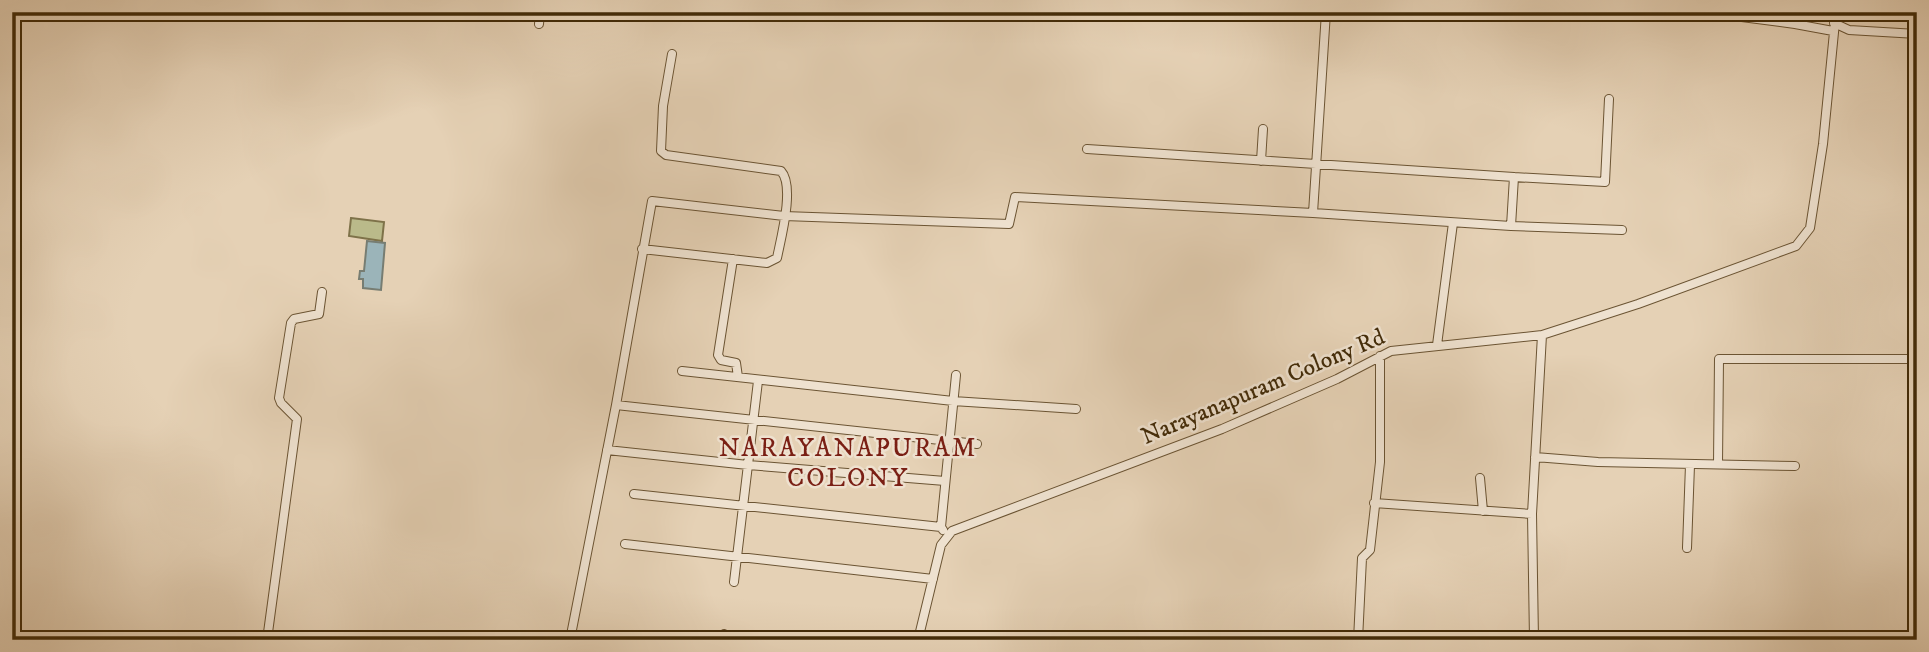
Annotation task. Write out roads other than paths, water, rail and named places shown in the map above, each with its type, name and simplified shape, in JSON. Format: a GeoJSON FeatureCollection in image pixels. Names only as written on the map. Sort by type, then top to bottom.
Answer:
{"type":"FeatureCollection","features":[{"type":"Feature","properties":{"kind":"street"},"geometry":{"type":"LineString","coordinates":[[539,24],[540,12]]}},
{"type":"Feature","properties":{"kind":"street"},"geometry":{"type":"LineString","coordinates":[[1313,213],[1326,12]]}},
{"type":"Feature","properties":{"kind":"street","name":"Narayanapuram Colony Rd"},"geometry":{"type":"LineString","coordinates":[[944,531],[952,531],[1222,429],[1337,379],[1391,351],[1542,335],[1638,304],[1796,246],[1810,228],[1836,12]]}},
{"type":"Feature","properties":{"kind":"street"},"geometry":{"type":"LineString","coordinates":[[1734,16],[1833,31],[1917,34]]}},
{"type":"Feature","properties":{"kind":"street"},"geometry":{"type":"LineString","coordinates":[[1833,31],[1849,30]]}},
{"type":"Feature","properties":{"kind":"street"},"geometry":{"type":"LineString","coordinates":[[642,249],[767,263],[777,258],[784,216],[788,184],[781,171],[666,155],[661,151],[663,106],[672,54]]}},
{"type":"Feature","properties":{"kind":"street"},"geometry":{"type":"LineString","coordinates":[[1087,149],[1605,182],[1609,99]]}},
{"type":"Feature","properties":{"kind":"street"},"geometry":{"type":"LineString","coordinates":[[1261,161],[1263,129]]}},
{"type":"Feature","properties":{"kind":"street"},"geometry":{"type":"LineString","coordinates":[[1511,226],[1514,177]]}},
{"type":"Feature","properties":{"kind":"street"},"geometry":{"type":"LineString","coordinates":[[570,640],[616,405],[650,203],[653,200],[784,216],[1009,224],[1015,197],[1453,223],[1622,230]]}},
{"type":"Feature","properties":{"kind":"street"},"geometry":{"type":"LineString","coordinates":[[1437,345],[1453,223]]}},
{"type":"Feature","properties":{"kind":"street"},"geometry":{"type":"LineString","coordinates":[[733,259],[718,355],[719,359],[736,363],[738,377]]}},
{"type":"Feature","properties":{"kind":"street"},"geometry":{"type":"LineString","coordinates":[[267,640],[297,419],[279,398],[291,323],[294,319],[318,314],[322,292]]}},
{"type":"Feature","properties":{"kind":"street"},"geometry":{"type":"LineString","coordinates":[[1534,640],[1532,514],[1542,335]]}},
{"type":"Feature","properties":{"kind":"street"},"geometry":{"type":"LineString","coordinates":[[1358,640],[1362,558],[1370,550],[1380,462],[1380,356]]}},
{"type":"Feature","properties":{"kind":"street"},"geometry":{"type":"LineString","coordinates":[[1718,464],[1720,359],[1917,359]]}},
{"type":"Feature","properties":{"kind":"street"},"geometry":{"type":"LineString","coordinates":[[682,371],[954,401],[1076,409]]}},
{"type":"Feature","properties":{"kind":"street"},"geometry":{"type":"LineString","coordinates":[[918,640],[944,531],[945,481],[956,375]]}},
{"type":"Feature","properties":{"kind":"street"},"geometry":{"type":"LineString","coordinates":[[734,582],[758,381]]}},
{"type":"Feature","properties":{"kind":"street"},"geometry":{"type":"LineString","coordinates":[[616,405],[977,444]]}},
{"type":"Feature","properties":{"kind":"street"},"geometry":{"type":"LineString","coordinates":[[607,450],[945,481]]}},
{"type":"Feature","properties":{"kind":"street"},"geometry":{"type":"LineString","coordinates":[[1535,457],[1598,462],[1794,466]]}},
{"type":"Feature","properties":{"kind":"street"},"geometry":{"type":"LineString","coordinates":[[1687,548],[1690,465]]}},
{"type":"Feature","properties":{"kind":"street"},"geometry":{"type":"LineString","coordinates":[[1480,478],[1483,511]]}},
{"type":"Feature","properties":{"kind":"street"},"geometry":{"type":"LineString","coordinates":[[634,494],[944,531]]}},
{"type":"Feature","properties":{"kind":"street"},"geometry":{"type":"LineString","coordinates":[[1374,503],[1532,514]]}},
{"type":"Feature","properties":{"kind":"street"},"geometry":{"type":"LineString","coordinates":[[625,544],[933,579]]}},
{"type":"Feature","properties":{"kind":"water"},"geometry":{"type":"Polygon","coordinates":[[[367,241],[385,243],[381,290],[363,288],[363,279],[359,279],[360,271],[364,271],[367,241]]]}},
{"type":"Feature","properties":{"kind":"district","name":"NARAYANAPURAM COLONY"},"geometry":{"type":"Point","coordinates":[848,463]}}]}
